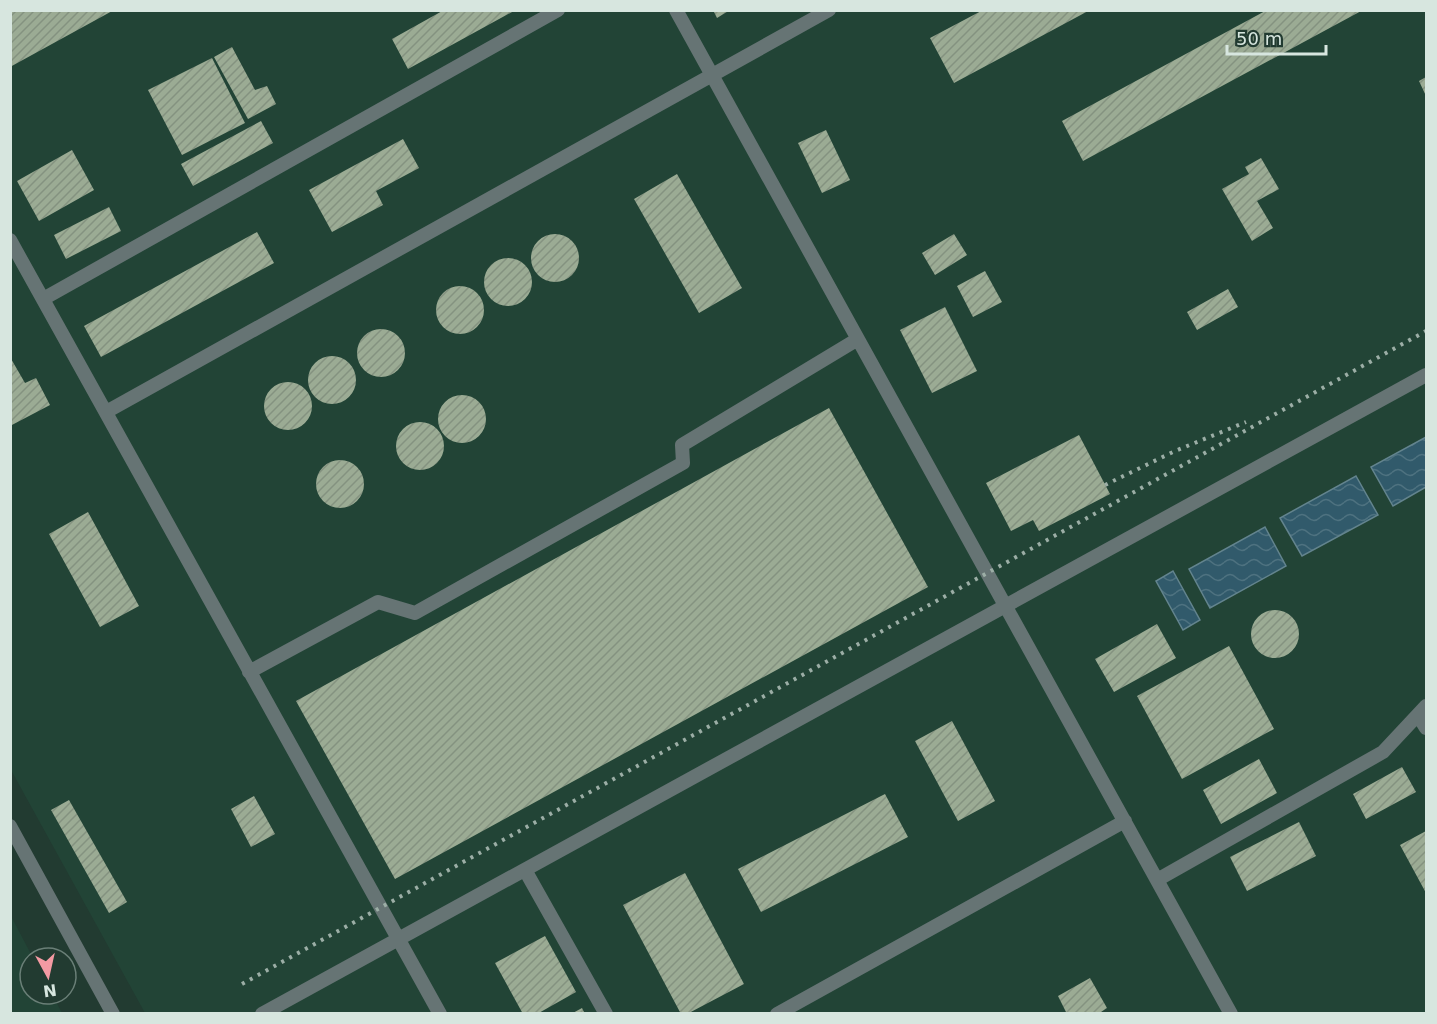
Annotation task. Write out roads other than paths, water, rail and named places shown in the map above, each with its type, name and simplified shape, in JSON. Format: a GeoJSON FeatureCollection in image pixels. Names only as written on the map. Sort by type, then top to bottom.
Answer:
{"type":"FeatureCollection","features":[{"type":"Feature","properties":{"kind":"lane"},"geometry":{"type":"LineString","coordinates":[[43,299],[558,10]]}},
{"type":"Feature","properties":{"kind":"lane"},"geometry":{"type":"LineString","coordinates":[[676,10],[1231,1014]]}},
{"type":"Feature","properties":{"kind":"lane"},"geometry":{"type":"LineString","coordinates":[[106,412],[829,10]]}},
{"type":"Feature","properties":{"kind":"lane"},"geometry":{"type":"LineString","coordinates":[[10,240],[440,1014]]}},
{"type":"Feature","properties":{"kind":"lane"},"geometry":{"type":"LineString","coordinates":[[249,672],[378,602],[414,613],[683,463],[682,445],[858,339]]}},
{"type":"Feature","properties":{"kind":"lane"},"geometry":{"type":"LineString","coordinates":[[262,1014],[1426,375]]}},
{"type":"Feature","properties":{"kind":"lane"},"geometry":{"type":"LineString","coordinates":[[1157,880],[1383,752],[1422,710]]}},
{"type":"Feature","properties":{"kind":"lane"},"geometry":{"type":"LineString","coordinates":[[1422,710],[1426,728]]}},
{"type":"Feature","properties":{"kind":"lane"},"geometry":{"type":"LineString","coordinates":[[777,1014],[1125,821]]}},
{"type":"Feature","properties":{"kind":"lane"},"geometry":{"type":"LineString","coordinates":[[10,826],[114,1014]]}},
{"type":"Feature","properties":{"kind":"lane"},"geometry":{"type":"LineString","coordinates":[[525,870],[606,1014]]}},
{"type":"Feature","properties":{"kind":"water"},"geometry":{"type":"Polygon","coordinates":[[[1426,437],[1426,487],[1393,506],[1371,467],[1426,437]]]}},
{"type":"Feature","properties":{"kind":"water"},"geometry":{"type":"Polygon","coordinates":[[[1356,476],[1378,515],[1302,556],[1280,518],[1356,476]]]}},
{"type":"Feature","properties":{"kind":"water"},"geometry":{"type":"Polygon","coordinates":[[[1265,527],[1286,566],[1210,608],[1189,569],[1265,527]]]}},
{"type":"Feature","properties":{"kind":"water"},"geometry":{"type":"Polygon","coordinates":[[[1173,571],[1200,620],[1183,630],[1156,581],[1173,571]]]}},
{"type":"Feature","properties":{"kind":"railway"},"geometry":{"type":"LineString","coordinates":[[242,984],[1426,331]]}},
{"type":"Feature","properties":{"kind":"railway"},"geometry":{"type":"LineString","coordinates":[[1105,485],[1175,451],[1246,422]]}}]}
